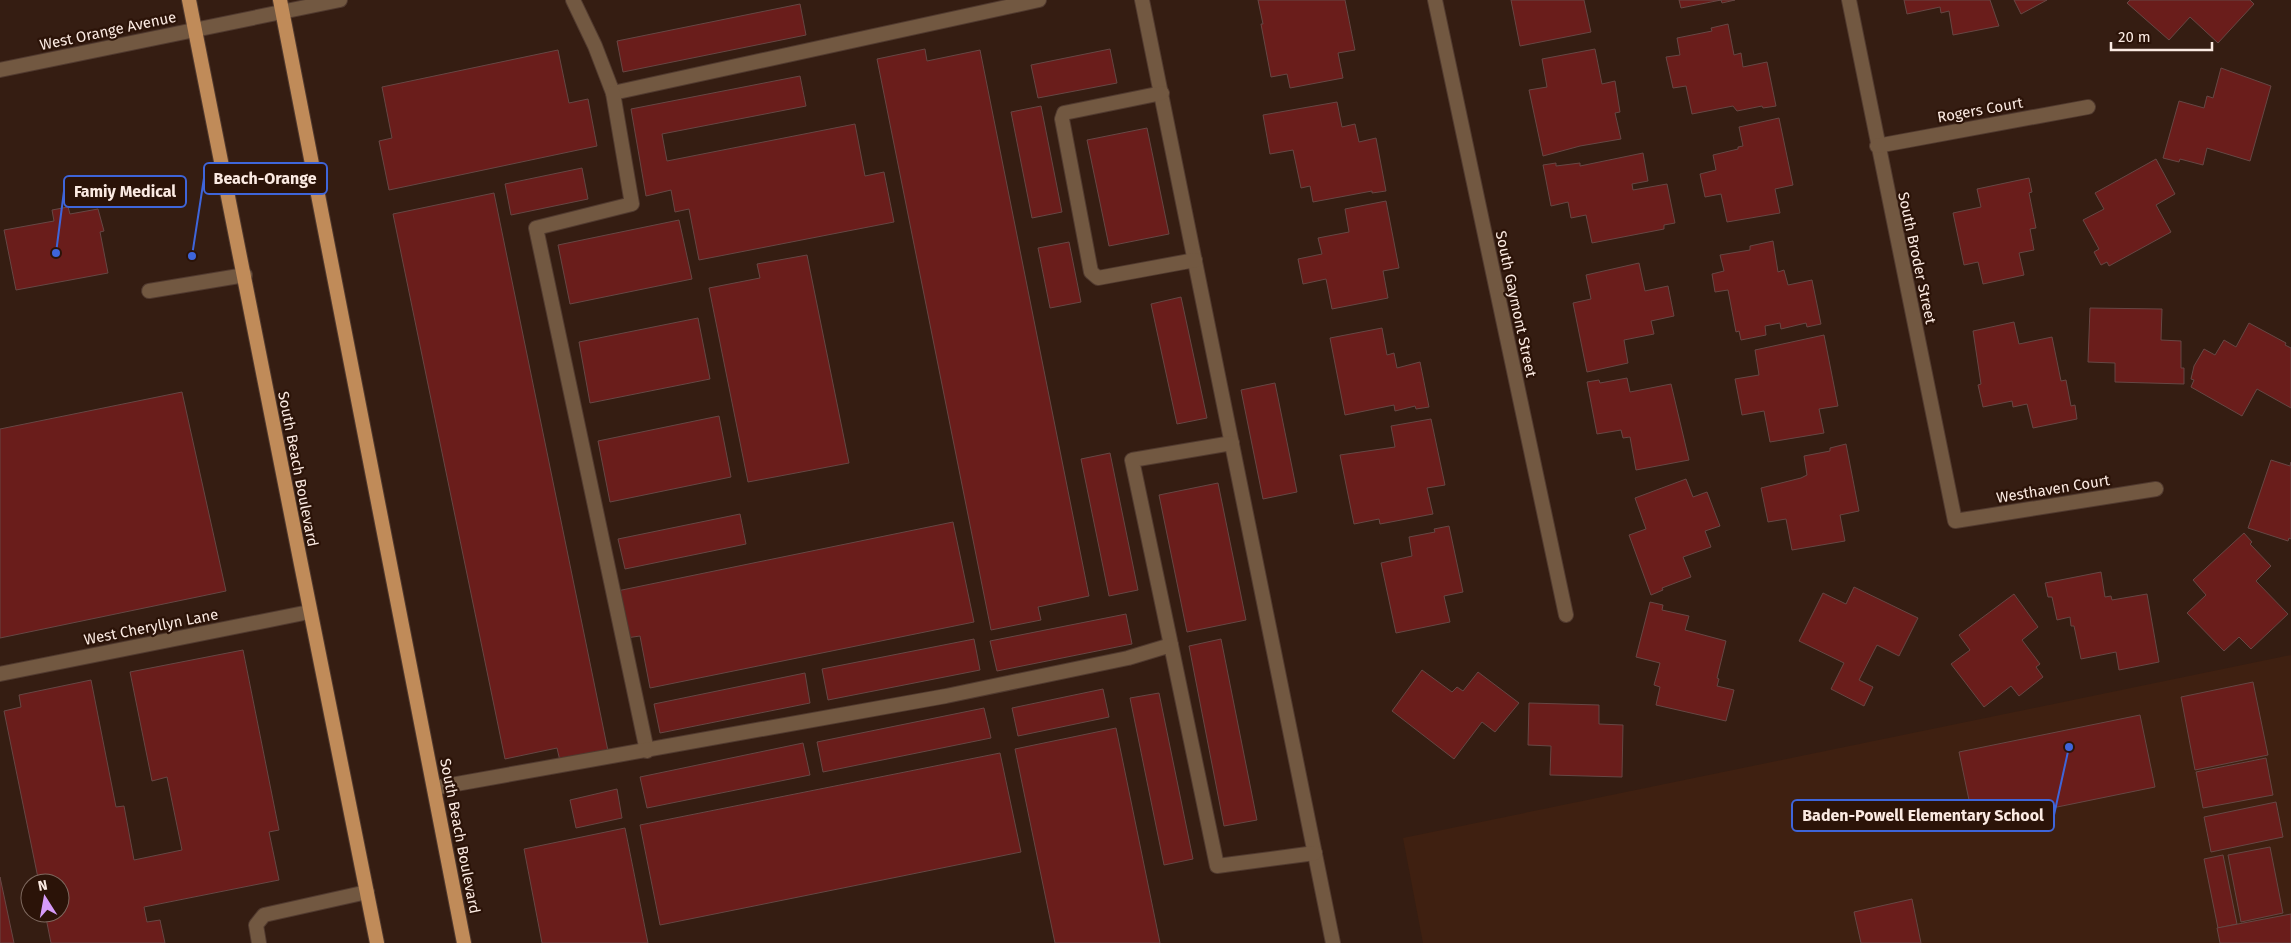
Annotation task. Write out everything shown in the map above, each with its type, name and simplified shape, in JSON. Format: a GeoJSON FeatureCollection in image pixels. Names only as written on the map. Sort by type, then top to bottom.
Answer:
{"type":"FeatureCollection","features":[{"type":"Feature","properties":{"kind":"main road","name":"South Beach Boulevard"},"geometry":{"type":"LineString","coordinates":[[189,0],[245,275],[309,612],[378,943]]}},
{"type":"Feature","properties":{"kind":"main road","name":"South Beach Boulevard"},"geometry":{"type":"LineString","coordinates":[[281,6],[464,943]]}},
{"type":"Feature","properties":{"kind":"street","name":"West Orange Avenue"},"geometry":{"type":"LineString","coordinates":[[0,70],[195,29],[281,6],[340,0]]}},
{"type":"Feature","properties":{"kind":"street"},"geometry":{"type":"LineString","coordinates":[[573,0],[595,46],[613,93],[632,204],[536,228],[647,751]]}},
{"type":"Feature","properties":{"kind":"street"},"geometry":{"type":"LineString","coordinates":[[613,93],[1039,0]]}},
{"type":"Feature","properties":{"kind":"street","name":"South Gaymont Street"},"geometry":{"type":"LineString","coordinates":[[1435,0],[1566,615]]}},
{"type":"Feature","properties":{"kind":"street","name":"South Broder Street"},"geometry":{"type":"LineString","coordinates":[[1849,0],[1877,146],[1955,521]]}},
{"type":"Feature","properties":{"kind":"street"},"geometry":{"type":"LineString","coordinates":[[1141,1],[1162,93],[1333,943]]}},
{"type":"Feature","properties":{"kind":"street"},"geometry":{"type":"LineString","coordinates":[[1162,93],[1064,113],[1062,119],[1091,272],[1098,278],[1196,260]]}},
{"type":"Feature","properties":{"kind":"street","name":"Rogers Court"},"geometry":{"type":"LineString","coordinates":[[1877,146],[2088,107]]}},
{"type":"Feature","properties":{"kind":"street"},"geometry":{"type":"LineString","coordinates":[[148,291],[245,275]]}},
{"type":"Feature","properties":{"kind":"street"},"geometry":{"type":"LineString","coordinates":[[1232,443],[1132,460],[1217,866],[1315,853]]}},
{"type":"Feature","properties":{"kind":"street","name":"Westhaven Court"},"geometry":{"type":"LineString","coordinates":[[1955,521],[2156,489]]}},
{"type":"Feature","properties":{"kind":"street","name":"West Cheryllyn Lane"},"geometry":{"type":"LineString","coordinates":[[0,674],[309,612]]}},
{"type":"Feature","properties":{"kind":"street"},"geometry":{"type":"LineString","coordinates":[[434,788],[946,696],[1128,658],[1171,645]]}},
{"type":"Feature","properties":{"kind":"street"},"geometry":{"type":"LineString","coordinates":[[259,943],[256,925],[264,914],[367,892]]}},
{"type":"Feature","properties":{"kind":"shaded area"},"geometry":{"type":"Polygon","coordinates":[[[2291,655],[2291,943],[1423,943],[1403,838],[2291,655]]]}},
{"type":"Feature","properties":{"kind":"building"},"geometry":{"type":"Polygon","coordinates":[[[1258,0],[1345,0],[1355,50],[1338,53],[1343,78],[1290,88],[1287,74],[1271,77],[1258,0]]]}},
{"type":"Feature","properties":{"kind":"building"},"geometry":{"type":"Polygon","coordinates":[[[1511,0],[1584,0],[1591,32],[1520,46],[1511,0]]]}},
{"type":"Feature","properties":{"kind":"building"},"geometry":{"type":"Polygon","coordinates":[[[1679,0],[1721,0],[1681,8],[1679,0]]]}},
{"type":"Feature","properties":{"kind":"building"},"geometry":{"type":"Polygon","coordinates":[[[1721,0],[1735,0],[1722,3],[1721,0]]]}},
{"type":"Feature","properties":{"kind":"building"},"geometry":{"type":"Polygon","coordinates":[[[1904,0],[1990,0],[1999,26],[1953,35],[1949,11],[1941,13],[1940,7],[1907,14],[1904,0]]]}},
{"type":"Feature","properties":{"kind":"building"},"geometry":{"type":"Polygon","coordinates":[[[2014,0],[2047,0],[2021,14],[2014,0]]]}},
{"type":"Feature","properties":{"kind":"building"},"geometry":{"type":"Polygon","coordinates":[[[2130,0],[2250,0],[2254,4],[2218,43],[2190,17],[2169,40],[2127,3],[2130,0]]]}},
{"type":"Feature","properties":{"kind":"building"},"geometry":{"type":"Polygon","coordinates":[[[800,4],[806,35],[623,72],[617,41],[800,4]]]}},
{"type":"Feature","properties":{"kind":"building"},"geometry":{"type":"Polygon","coordinates":[[[1728,24],[1734,55],[1741,53],[1743,67],[1767,62],[1776,106],[1763,108],[1762,106],[1737,111],[1733,106],[1692,114],[1686,86],[1673,88],[1666,57],[1680,55],[1677,38],[1712,31],[1711,28],[1728,24]]]}},
{"type":"Feature","properties":{"kind":"building"},"geometry":{"type":"Polygon","coordinates":[[[925,49],[927,61],[980,50],[1089,596],[1038,607],[1041,620],[991,630],[877,59],[925,49]]]}},
{"type":"Feature","properties":{"kind":"building"},"geometry":{"type":"Polygon","coordinates":[[[1110,49],[1117,83],[1038,98],[1031,65],[1110,49]]]}},
{"type":"Feature","properties":{"kind":"building"},"geometry":{"type":"Polygon","coordinates":[[[1595,49],[1602,84],[1615,81],[1620,112],[1615,113],[1621,139],[1580,146],[1543,156],[1529,90],[1547,87],[1542,59],[1595,49]]]}},
{"type":"Feature","properties":{"kind":"building"},"geometry":{"type":"Polygon","coordinates":[[[558,50],[569,103],[588,99],[597,146],[389,190],[379,141],[392,138],[382,87],[558,50]]]}},
{"type":"Feature","properties":{"kind":"building"},"geometry":{"type":"Polygon","coordinates":[[[2221,68],[2271,86],[2250,161],[2207,148],[2203,165],[2180,159],[2179,162],[2163,158],[2179,101],[2204,108],[2207,96],[2213,98],[2221,68]]]}},
{"type":"Feature","properties":{"kind":"building"},"geometry":{"type":"Polygon","coordinates":[[[800,76],[806,106],[662,134],[667,161],[855,124],[865,176],[884,172],[894,222],[699,260],[689,209],[675,212],[671,190],[646,196],[631,109],[800,76]]]}},
{"type":"Feature","properties":{"kind":"building"},"geometry":{"type":"Polygon","coordinates":[[[1337,102],[1342,127],[1355,124],[1359,142],[1376,138],[1386,191],[1372,193],[1372,191],[1313,202],[1310,186],[1301,188],[1293,150],[1270,154],[1263,115],[1337,102]]]}},
{"type":"Feature","properties":{"kind":"building"},"geometry":{"type":"Polygon","coordinates":[[[1041,106],[1062,212],[1032,218],[1011,112],[1041,106]]]}},
{"type":"Feature","properties":{"kind":"building"},"geometry":{"type":"Polygon","coordinates":[[[1779,118],[1793,185],[1775,189],[1780,213],[1727,222],[1721,194],[1705,197],[1700,174],[1716,170],[1713,155],[1743,146],[1739,127],[1779,118]]]}},
{"type":"Feature","properties":{"kind":"building"},"geometry":{"type":"Polygon","coordinates":[[[1147,128],[1169,234],[1109,246],[1087,140],[1147,128]]]}},
{"type":"Feature","properties":{"kind":"building"},"geometry":{"type":"Polygon","coordinates":[[[1643,153],[1648,181],[1632,184],[1633,190],[1667,184],[1675,223],[1664,225],[1664,229],[1592,243],[1586,215],[1571,218],[1568,202],[1551,206],[1543,165],[1556,163],[1556,166],[1580,163],[1580,166],[1643,153]]]}},
{"type":"Feature","properties":{"kind":"building"},"geometry":{"type":"Polygon","coordinates":[[[2156,159],[2175,194],[2156,205],[2171,232],[2109,266],[2107,262],[2101,265],[2094,252],[2099,249],[2083,220],[2104,209],[2095,193],[2156,159]]]}},
{"type":"Feature","properties":{"kind":"building"},"geometry":{"type":"Polygon","coordinates":[[[582,168],[588,199],[511,215],[505,184],[582,168]]]}},
{"type":"Feature","properties":{"kind":"building"},"geometry":{"type":"Polygon","coordinates":[[[2029,178],[2032,192],[2029,193],[2036,228],[2030,229],[2034,250],[2019,253],[2024,275],[1983,284],[1978,262],[1964,265],[1953,213],[1981,207],[1977,189],[2029,178]]]}},
{"type":"Feature","properties":{"kind":"building"},"geometry":{"type":"Polygon","coordinates":[[[494,193],[608,751],[560,761],[557,748],[505,759],[393,214],[494,193]]]}},
{"type":"Feature","properties":{"kind":"building"},"geometry":{"type":"Polygon","coordinates":[[[1386,201],[1399,268],[1383,271],[1388,298],[1332,309],[1326,279],[1303,284],[1298,259],[1322,254],[1318,238],[1349,232],[1345,209],[1386,201]]]}},
{"type":"Feature","properties":{"kind":"building"},"geometry":{"type":"Polygon","coordinates":[[[68,207],[70,214],[98,209],[104,231],[100,232],[108,273],[16,290],[4,230],[54,221],[52,210],[68,207]]]}},
{"type":"Feature","properties":{"kind":"building"},"geometry":{"type":"Polygon","coordinates":[[[679,220],[692,279],[570,304],[558,245],[679,220]]]}},
{"type":"Feature","properties":{"kind":"building"},"geometry":{"type":"Polygon","coordinates":[[[1773,241],[1778,272],[1784,270],[1788,285],[1812,280],[1821,324],[1807,327],[1806,323],[1781,329],[1780,323],[1765,326],[1766,335],[1741,340],[1739,331],[1736,332],[1728,290],[1715,292],[1712,274],[1724,271],[1720,255],[1750,250],[1750,246],[1773,241]]]}},
{"type":"Feature","properties":{"kind":"building"},"geometry":{"type":"Polygon","coordinates":[[[1069,242],[1081,302],[1050,308],[1038,248],[1069,242]]]}},
{"type":"Feature","properties":{"kind":"building"},"geometry":{"type":"Polygon","coordinates":[[[807,255],[849,463],[748,482],[709,288],[760,278],[757,264],[807,255]]]}},
{"type":"Feature","properties":{"kind":"building"},"geometry":{"type":"Polygon","coordinates":[[[1639,263],[1645,291],[1668,286],[1674,316],[1651,321],[1654,334],[1624,340],[1628,363],[1587,372],[1573,303],[1591,299],[1586,275],[1639,263]]]}},
{"type":"Feature","properties":{"kind":"building"},"geometry":{"type":"Polygon","coordinates":[[[1181,297],[1207,418],[1177,424],[1151,304],[1181,297]]]}},
{"type":"Feature","properties":{"kind":"building"},"geometry":{"type":"Polygon","coordinates":[[[2090,308],[2162,309],[2161,340],[2181,341],[2181,368],[2184,368],[2184,384],[2115,382],[2115,363],[2088,362],[2090,308]]]}},
{"type":"Feature","properties":{"kind":"building"},"geometry":{"type":"Polygon","coordinates":[[[698,318],[710,379],[590,403],[579,342],[698,318]]]}},
{"type":"Feature","properties":{"kind":"building"},"geometry":{"type":"Polygon","coordinates":[[[2014,322],[2019,344],[2052,337],[2061,381],[2066,380],[2071,406],[2075,405],[2077,419],[2033,428],[2027,404],[2013,407],[2012,401],[1983,407],[1978,385],[1981,384],[1973,331],[2014,322]]]}},
{"type":"Feature","properties":{"kind":"building"},"geometry":{"type":"Polygon","coordinates":[[[2249,323],[2286,343],[2285,345],[2291,348],[2291,408],[2257,389],[2242,416],[2191,387],[2194,380],[2191,379],[2194,366],[2204,349],[2215,355],[2224,340],[2236,347],[2249,323]]]}},
{"type":"Feature","properties":{"kind":"building"},"geometry":{"type":"Polygon","coordinates":[[[1382,328],[1387,355],[1394,353],[1397,368],[1420,362],[1429,407],[1416,409],[1415,406],[1395,411],[1394,405],[1345,415],[1330,338],[1382,328]]]}},
{"type":"Feature","properties":{"kind":"building"},"geometry":{"type":"Polygon","coordinates":[[[1824,335],[1838,406],[1819,409],[1824,433],[1770,442],[1764,411],[1742,415],[1735,379],[1759,375],[1755,350],[1824,335]]]}},
{"type":"Feature","properties":{"kind":"building"},"geometry":{"type":"Polygon","coordinates":[[[1627,378],[1630,392],[1671,384],[1689,460],[1636,470],[1630,437],[1623,438],[1621,430],[1597,434],[1587,382],[1599,380],[1600,383],[1627,378]]]}},
{"type":"Feature","properties":{"kind":"building"},"geometry":{"type":"Polygon","coordinates":[[[1275,383],[1297,492],[1263,499],[1241,390],[1275,383]]]}},
{"type":"Feature","properties":{"kind":"building"},"geometry":{"type":"Polygon","coordinates":[[[182,392],[226,591],[0,638],[0,429],[182,392]]]}},
{"type":"Feature","properties":{"kind":"building"},"geometry":{"type":"Polygon","coordinates":[[[719,416],[731,477],[610,502],[598,441],[719,416]]]}},
{"type":"Feature","properties":{"kind":"building"},"geometry":{"type":"Polygon","coordinates":[[[1431,419],[1445,485],[1427,488],[1433,514],[1380,524],[1379,519],[1354,524],[1340,455],[1395,447],[1391,426],[1431,419]]]}},
{"type":"Feature","properties":{"kind":"building"},"geometry":{"type":"Polygon","coordinates":[[[1846,444],[1859,511],[1840,515],[1845,541],[1792,550],[1786,519],[1768,522],[1761,488],[1807,475],[1804,456],[1830,451],[1830,448],[1846,444]]]}},
{"type":"Feature","properties":{"kind":"building"},"geometry":{"type":"Polygon","coordinates":[[[1110,453],[1138,590],[1109,596],[1081,459],[1110,453]]]}},
{"type":"Feature","properties":{"kind":"building"},"geometry":{"type":"Polygon","coordinates":[[[2271,460],[2290,466],[2291,462],[2291,539],[2289,538],[2288,541],[2248,528],[2271,460]]]}},
{"type":"Feature","properties":{"kind":"building"},"geometry":{"type":"Polygon","coordinates":[[[1686,479],[1693,497],[1707,492],[1720,526],[1705,531],[1711,547],[1683,557],[1691,577],[1662,588],[1663,590],[1651,595],[1629,535],[1646,529],[1635,498],[1686,479]]]}},
{"type":"Feature","properties":{"kind":"building"},"geometry":{"type":"Polygon","coordinates":[[[1218,483],[1246,620],[1187,632],[1159,495],[1218,483]]]}},
{"type":"Feature","properties":{"kind":"building"},"geometry":{"type":"Polygon","coordinates":[[[740,514],[746,544],[625,569],[618,539],[740,514]]]}},
{"type":"Feature","properties":{"kind":"building"},"geometry":{"type":"Polygon","coordinates":[[[953,522],[974,622],[650,688],[640,636],[626,638],[617,591],[953,522]]]}},
{"type":"Feature","properties":{"kind":"building"},"geometry":{"type":"Polygon","coordinates":[[[1449,526],[1463,592],[1444,596],[1450,622],[1396,633],[1381,563],[1412,556],[1409,537],[1435,532],[1434,529],[1449,526]]]}},
{"type":"Feature","properties":{"kind":"building"},"geometry":{"type":"Polygon","coordinates":[[[2244,533],[2252,542],[2250,544],[2271,566],[2256,581],[2288,614],[2251,649],[2239,637],[2224,651],[2187,613],[2206,595],[2193,580],[2244,533]]]}},
{"type":"Feature","properties":{"kind":"building"},"geometry":{"type":"Polygon","coordinates":[[[2101,572],[2105,597],[2111,596],[2112,600],[2147,594],[2159,662],[2119,670],[2116,652],[2081,659],[2074,626],[2071,626],[2070,617],[2057,620],[2052,597],[2048,597],[2045,583],[2101,572]]]}},
{"type":"Feature","properties":{"kind":"building"},"geometry":{"type":"Polygon","coordinates":[[[1854,587],[1918,618],[1899,656],[1877,645],[1859,680],[1873,687],[1864,706],[1831,689],[1844,663],[1799,641],[1823,593],[1846,604],[1854,587]]]}},
{"type":"Feature","properties":{"kind":"building"},"geometry":{"type":"Polygon","coordinates":[[[2014,594],[2038,627],[2022,640],[2040,664],[2036,667],[2043,677],[2019,696],[2011,686],[1984,707],[1951,664],[1970,650],[1959,635],[2014,594]]]}},
{"type":"Feature","properties":{"kind":"building"},"geometry":{"type":"Polygon","coordinates":[[[1650,602],[1663,605],[1662,610],[1689,616],[1685,630],[1726,641],[1717,678],[1719,679],[1717,686],[1734,690],[1726,721],[1656,705],[1660,687],[1654,685],[1660,663],[1636,657],[1650,602]]]}},
{"type":"Feature","properties":{"kind":"building"},"geometry":{"type":"Polygon","coordinates":[[[1126,614],[1132,644],[997,671],[990,641],[1126,614]]]}},
{"type":"Feature","properties":{"kind":"building"},"geometry":{"type":"Polygon","coordinates":[[[974,639],[980,670],[828,700],[822,669],[974,639]]]}},
{"type":"Feature","properties":{"kind":"building"},"geometry":{"type":"Polygon","coordinates":[[[1221,639],[1257,820],[1224,826],[1189,646],[1221,639]]]}},
{"type":"Feature","properties":{"kind":"building"},"geometry":{"type":"Polygon","coordinates":[[[243,650],[279,830],[269,832],[279,880],[144,907],[147,922],[160,920],[165,943],[51,943],[47,923],[70,923],[70,873],[37,873],[4,711],[21,707],[19,695],[91,680],[116,807],[124,806],[134,860],[182,850],[167,777],[152,781],[130,672],[243,650]]]}},
{"type":"Feature","properties":{"kind":"building"},"geometry":{"type":"Polygon","coordinates":[[[1422,670],[1452,692],[1457,687],[1463,691],[1478,672],[1519,703],[1495,732],[1482,722],[1454,759],[1392,711],[1422,670]]]}},
{"type":"Feature","properties":{"kind":"building"},"geometry":{"type":"Polygon","coordinates":[[[805,673],[810,703],[660,733],[654,704],[805,673]]]}},
{"type":"Feature","properties":{"kind":"building"},"geometry":{"type":"Polygon","coordinates":[[[2253,682],[2268,755],[2195,770],[2181,697],[2253,682]]]}},
{"type":"Feature","properties":{"kind":"building"},"geometry":{"type":"Polygon","coordinates":[[[1103,689],[1109,717],[1018,736],[1012,708],[1103,689]]]}},
{"type":"Feature","properties":{"kind":"building"},"geometry":{"type":"Polygon","coordinates":[[[1159,693],[1193,859],[1164,865],[1130,698],[1159,693]]]}},
{"type":"Feature","properties":{"kind":"building"},"geometry":{"type":"Polygon","coordinates":[[[1529,703],[1599,705],[1599,724],[1623,725],[1622,777],[1550,775],[1551,746],[1528,745],[1529,703]]]}},
{"type":"Feature","properties":{"kind":"building"},"geometry":{"type":"Polygon","coordinates":[[[984,708],[991,738],[823,772],[817,742],[984,708]]]}},
{"type":"Feature","properties":{"kind":"building"},"geometry":{"type":"Polygon","coordinates":[[[2140,715],[2155,787],[1974,824],[1959,752],[2140,715]]]}},
{"type":"Feature","properties":{"kind":"building"},"geometry":{"type":"Polygon","coordinates":[[[1116,728],[1160,943],[1055,943],[1015,749],[1116,728]]]}},
{"type":"Feature","properties":{"kind":"building"},"geometry":{"type":"Polygon","coordinates":[[[803,743],[810,775],[647,808],[640,777],[803,743]]]}},
{"type":"Feature","properties":{"kind":"building"},"geometry":{"type":"Polygon","coordinates":[[[1000,753],[1021,852],[660,925],[640,825],[1000,753]]]}},
{"type":"Feature","properties":{"kind":"building"},"geometry":{"type":"Polygon","coordinates":[[[2266,758],[2273,795],[2203,808],[2196,772],[2266,758]]]}},
{"type":"Feature","properties":{"kind":"building"},"geometry":{"type":"Polygon","coordinates":[[[617,789],[622,818],[576,828],[570,800],[617,789]]]}},
{"type":"Feature","properties":{"kind":"building"},"geometry":{"type":"Polygon","coordinates":[[[2276,802],[2283,837],[2211,852],[2204,817],[2276,802]]]}},
{"type":"Feature","properties":{"kind":"building"},"geometry":{"type":"Polygon","coordinates":[[[625,828],[648,943],[542,943],[524,849],[625,828]]]}},
{"type":"Feature","properties":{"kind":"building"},"geometry":{"type":"Polygon","coordinates":[[[2270,847],[2283,913],[2241,922],[2228,855],[2270,847]]]}},
{"type":"Feature","properties":{"kind":"building"},"geometry":{"type":"Polygon","coordinates":[[[2223,855],[2237,924],[2218,928],[2204,859],[2223,855]]]}},
{"type":"Feature","properties":{"kind":"building"},"geometry":{"type":"Polygon","coordinates":[[[0,877],[14,943],[0,943],[0,877]]]}},
{"type":"Feature","properties":{"kind":"building"},"geometry":{"type":"Polygon","coordinates":[[[1912,899],[1921,943],[1861,943],[1854,912],[1912,899]]]}},
{"type":"Feature","properties":{"kind":"building"},"geometry":{"type":"Polygon","coordinates":[[[2291,914],[2291,943],[2220,943],[2217,928],[2291,914]]]}},
{"type":"Feature","properties":{"kind":"place","name":"Famiy Medical"},"geometry":{"type":"Point","coordinates":[56,253]}},
{"type":"Feature","properties":{"kind":"place","name":"Beach-Orange"},"geometry":{"type":"Point","coordinates":[192,256]}},
{"type":"Feature","properties":{"kind":"place","name":"Baden-Powell Elementary School"},"geometry":{"type":"Point","coordinates":[2069,747]}}]}
